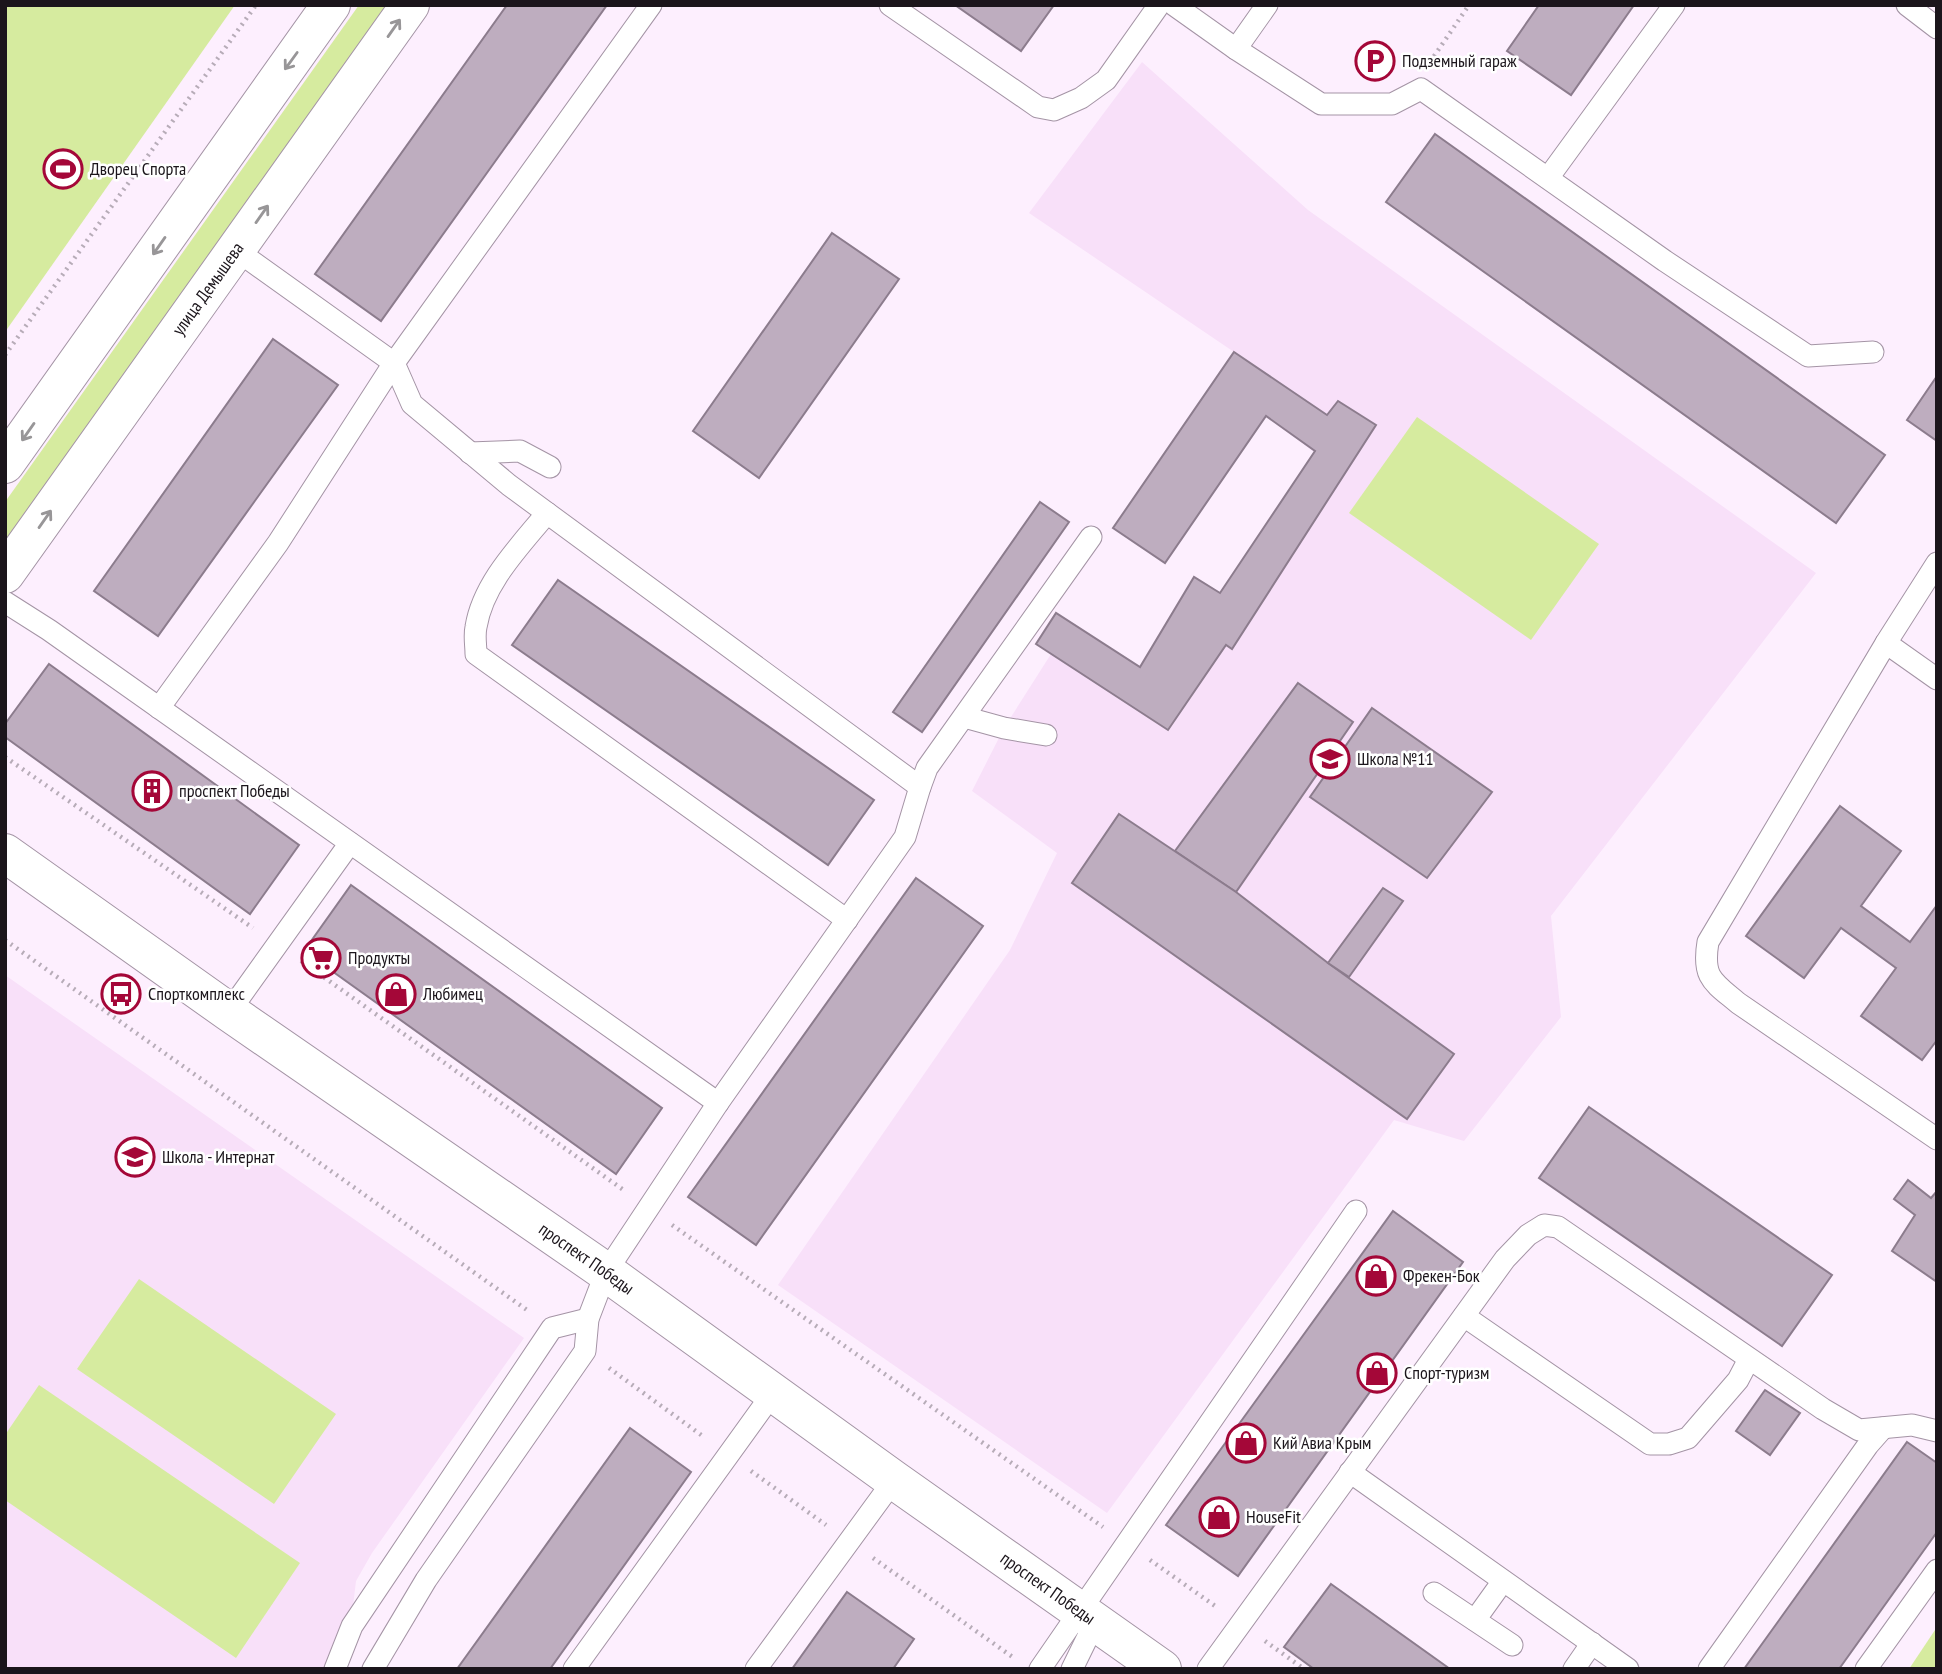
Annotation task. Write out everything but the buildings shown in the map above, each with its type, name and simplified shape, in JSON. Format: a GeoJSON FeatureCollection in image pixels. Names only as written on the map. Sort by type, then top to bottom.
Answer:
{"type":"FeatureCollection","features":[{"type":"Feature","properties":{"kind":"street"},"geometry":{"type":"LineString","coordinates":[[5,464],[331,5]]}},
{"type":"Feature","properties":{"kind":"street","name":"улица Демышева"},"geometry":{"type":"LineString","coordinates":[[5,574],[411,5]]}},
{"type":"Feature","properties":{"kind":"street","name":"проспект Победы"},"geometry":{"type":"LineString","coordinates":[[5,853],[229,1012],[606,1272],[1162,1669]]}},
{"type":"Feature","properties":{"kind":"lane"},"geometry":{"type":"LineString","coordinates":[[159,708],[278,543],[394,363],[651,5]]}},
{"type":"Feature","properties":{"kind":"lane"},"geometry":{"type":"LineString","coordinates":[[890,5],[1038,107],[1054,110],[1081,98],[1106,80],[1159,5]]}},
{"type":"Feature","properties":{"kind":"lane"},"geometry":{"type":"LineString","coordinates":[[1174,5],[1321,104],[1392,104],[1421,89],[1665,261],[1808,356],[1873,352]]}},
{"type":"Feature","properties":{"kind":"lane"},"geometry":{"type":"LineString","coordinates":[[1236,49],[1267,5]]}},
{"type":"Feature","properties":{"kind":"lane"},"geometry":{"type":"LineString","coordinates":[[1548,178],[1674,5]]}},
{"type":"Feature","properties":{"kind":"lane"},"geometry":{"type":"LineString","coordinates":[[1907,5],[1937,28]]}},
{"type":"Feature","properties":{"kind":"lane"},"geometry":{"type":"LineString","coordinates":[[236,250],[394,363],[412,404],[470,453],[547,513],[920,787]]}},
{"type":"Feature","properties":{"kind":"lane"},"geometry":{"type":"LineString","coordinates":[[470,453],[520,450],[550,467]]}},
{"type":"Feature","properties":{"kind":"lane"},"geometry":{"type":"LineString","coordinates":[[547,513],[506,565],[484,599],[475,628],[476,654],[847,920]]}},
{"type":"Feature","properties":{"kind":"lane"},"geometry":{"type":"LineString","coordinates":[[373,1669],[426,1580],[585,1351],[588,1319],[606,1272],[718,1103],[905,838],[927,768],[1091,537]]}},
{"type":"Feature","properties":{"kind":"lane"},"geometry":{"type":"LineString","coordinates":[[1937,563],[1886,643],[1708,942],[1705,960],[1712,981],[1738,1003],[1937,1139]]}},
{"type":"Feature","properties":{"kind":"lane"},"geometry":{"type":"LineString","coordinates":[[5,602],[49,630],[718,1103]]}},
{"type":"Feature","properties":{"kind":"lane"},"geometry":{"type":"LineString","coordinates":[[1886,643],[1937,679]]}},
{"type":"Feature","properties":{"kind":"lane"},"geometry":{"type":"LineString","coordinates":[[964,717],[1004,728],[1046,735]]}},
{"type":"Feature","properties":{"kind":"lane"},"geometry":{"type":"LineString","coordinates":[[229,1012],[349,843]]}},
{"type":"Feature","properties":{"kind":"lane"},"geometry":{"type":"LineString","coordinates":[[1040,1669],[1087,1617],[1356,1211]]}},
{"type":"Feature","properties":{"kind":"lane"},"geometry":{"type":"LineString","coordinates":[[1208,1669],[1505,1259],[1528,1235],[1545,1225],[1558,1227],[1823,1409],[1860,1430],[1912,1425],[1937,1431]]}},
{"type":"Feature","properties":{"kind":"lane"},"geometry":{"type":"LineString","coordinates":[[1464,1316],[1650,1444],[1669,1444],[1688,1438],[1738,1380],[1749,1359]]}},
{"type":"Feature","properties":{"kind":"lane"},"geometry":{"type":"LineString","coordinates":[[335,1669],[352,1626],[552,1328],[588,1319]]}},
{"type":"Feature","properties":{"kind":"lane"},"geometry":{"type":"LineString","coordinates":[[573,1669],[773,1393]]}},
{"type":"Feature","properties":{"kind":"lane"},"geometry":{"type":"LineString","coordinates":[[1709,1669],[1868,1445],[1883,1428]]}},
{"type":"Feature","properties":{"kind":"lane"},"geometry":{"type":"LineString","coordinates":[[1350,1472],[1628,1669]]}},
{"type":"Feature","properties":{"kind":"lane"},"geometry":{"type":"LineString","coordinates":[[756,1669],[894,1480]]}},
{"type":"Feature","properties":{"kind":"lane"},"geometry":{"type":"LineString","coordinates":[[1866,1669],[1937,1570]]}},
{"type":"Feature","properties":{"kind":"lane"},"geometry":{"type":"LineString","coordinates":[[1475,1620],[1503,1581]]}},
{"type":"Feature","properties":{"kind":"lane"},"geometry":{"type":"LineString","coordinates":[[1434,1593],[1512,1645]]}},
{"type":"Feature","properties":{"kind":"lane"},"geometry":{"type":"LineString","coordinates":[[1072,1669],[1087,1617]]}},
{"type":"Feature","properties":{"kind":"lane"},"geometry":{"type":"LineString","coordinates":[[1574,1669],[1592,1643]]}},
{"type":"Feature","properties":{"kind":"path"},"geometry":{"type":"LineString","coordinates":[[5,355],[256,5]]}},
{"type":"Feature","properties":{"kind":"path"},"geometry":{"type":"LineString","coordinates":[[1421,89],[1420,76],[1469,5]]}},
{"type":"Feature","properties":{"kind":"path"},"geometry":{"type":"LineString","coordinates":[[5,940],[552,1328]]}},
{"type":"Feature","properties":{"kind":"path"},"geometry":{"type":"LineString","coordinates":[[585,1351],[1018,1661]]}},
{"type":"Feature","properties":{"kind":"shaded area","name":"Школа №11"},"geometry":{"type":"Polygon","coordinates":[[[1142,62],[1308,210],[1816,573],[1551,916],[1561,1017],[1464,1141],[1394,1120],[1107,1513],[778,1285],[1010,950],[1057,853],[972,791],[1004,728],[1051,654],[1142,713],[1314,452],[1266,416],[1284,386],[1029,213],[1142,62]]]}},
{"type":"Feature","properties":{"kind":"shaded area","name":"Школа - Интернат"},"geometry":{"type":"Polygon","coordinates":[[[5,975],[524,1338],[372,1553],[356,1581],[353,1606],[325,1669],[5,1669],[5,975]]]}},
{"type":"Feature","properties":{"kind":"green space","name":"Дворец Спорта"},"geometry":{"type":"Polygon","coordinates":[[[5,5],[235,5],[5,332],[5,5]]]}},
{"type":"Feature","properties":{"kind":"green space"},"geometry":{"type":"Polygon","coordinates":[[[359,5],[388,5],[5,541],[5,502],[359,5]]]}},
{"type":"Feature","properties":{"kind":"green space"},"geometry":{"type":"Polygon","coordinates":[[[1417,417],[1599,544],[1531,640],[1349,513],[1417,417]]]}},
{"type":"Feature","properties":{"kind":"green space"},"geometry":{"type":"Polygon","coordinates":[[[139,1279],[336,1414],[274,1504],[77,1369],[139,1279]]]}},
{"type":"Feature","properties":{"kind":"green space"},"geometry":{"type":"Polygon","coordinates":[[[39,1385],[300,1563],[236,1658],[5,1500],[5,1435],[39,1385]]]}},
{"type":"Feature","properties":{"kind":"green space"},"geometry":{"type":"Polygon","coordinates":[[[1937,1627],[1937,1669],[1909,1669],[1937,1627]]]}},
{"type":"Feature","properties":{"kind":"place","name":"Подземный гараж"},"geometry":{"type":"Point","coordinates":[1375,61]}},
{"type":"Feature","properties":{"kind":"place","name":"Дворец Спорта"},"geometry":{"type":"Point","coordinates":[63,169]}},
{"type":"Feature","properties":{"kind":"place","name":"Школа №11"},"geometry":{"type":"Point","coordinates":[1330,759]}},
{"type":"Feature","properties":{"kind":"place","name":"проспект Победы"},"geometry":{"type":"Point","coordinates":[152,791]}},
{"type":"Feature","properties":{"kind":"place","name":"Продукты"},"geometry":{"type":"Point","coordinates":[321,958]}},
{"type":"Feature","properties":{"kind":"place","name":"Спорткомплекс"},"geometry":{"type":"Point","coordinates":[121,994]}},
{"type":"Feature","properties":{"kind":"place","name":"Любимец"},"geometry":{"type":"Point","coordinates":[396,994]}},
{"type":"Feature","properties":{"kind":"place","name":"Школа - Интернат"},"geometry":{"type":"Point","coordinates":[135,1157]}},
{"type":"Feature","properties":{"kind":"place","name":"Фрекен-Бок"},"geometry":{"type":"Point","coordinates":[1376,1276]}},
{"type":"Feature","properties":{"kind":"place","name":"Спорт-туризм"},"geometry":{"type":"Point","coordinates":[1377,1373]}},
{"type":"Feature","properties":{"kind":"place","name":"Кий Авиа Крым"},"geometry":{"type":"Point","coordinates":[1246,1443]}},
{"type":"Feature","properties":{"kind":"place","name":"HouseFit"},"geometry":{"type":"Point","coordinates":[1219,1517]}}]}
